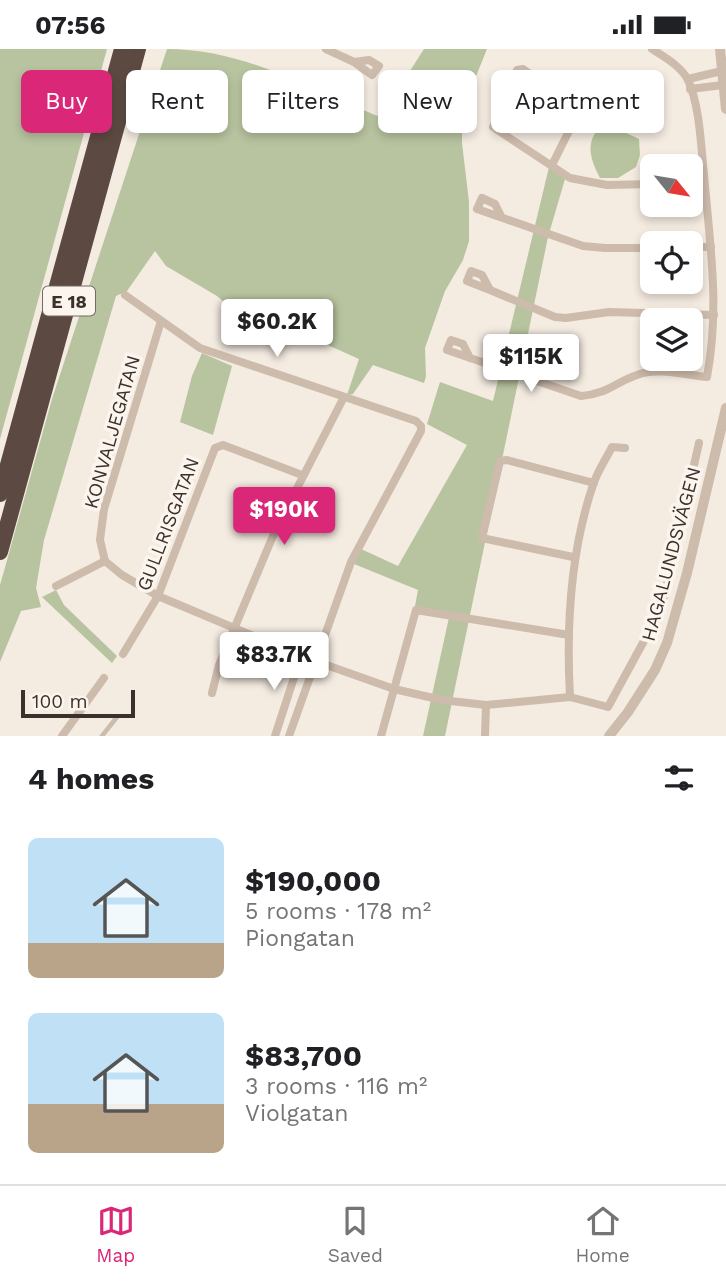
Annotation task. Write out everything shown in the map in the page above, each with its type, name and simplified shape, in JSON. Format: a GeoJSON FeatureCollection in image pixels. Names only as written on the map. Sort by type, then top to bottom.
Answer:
{"type":"FeatureCollection","features":[{"type":"Feature","properties":{"kind":"highway","name":"E 18"},"geometry":{"type":"LineString","coordinates":[[0,494],[122,49]]}},
{"type":"Feature","properties":{"kind":"highway","name":"E 18"},"geometry":{"type":"LineString","coordinates":[[0,552],[138,49]]}},
{"type":"Feature","properties":{"kind":"street"},"geometry":{"type":"LineString","coordinates":[[326,49],[354,62]]}},
{"type":"Feature","properties":{"kind":"street"},"geometry":{"type":"LineString","coordinates":[[652,49],[673,63],[689,84],[702,154]]}},
{"type":"Feature","properties":{"kind":"street"},"geometry":{"type":"LineString","coordinates":[[719,49],[726,109]]}},
{"type":"Feature","properties":{"kind":"street"},"geometry":{"type":"LineString","coordinates":[[552,165],[577,115],[577,107],[523,69],[517,70],[493,127],[570,178],[607,185],[640,184]]}},
{"type":"Feature","properties":{"kind":"street"},"geometry":{"type":"LineString","coordinates":[[689,84],[722,71]]}},
{"type":"Feature","properties":{"kind":"street"},"geometry":{"type":"LineString","coordinates":[[689,84],[723,85]]}},
{"type":"Feature","properties":{"kind":"street"},"geometry":{"type":"LineString","coordinates":[[470,358],[581,396],[600,394],[637,374],[648,372],[707,377],[713,343],[715,283],[704,184]]}},
{"type":"Feature","properties":{"kind":"street"},"geometry":{"type":"LineString","coordinates":[[501,216],[583,246],[604,249],[640,248]]}},
{"type":"Feature","properties":{"kind":"street"},"geometry":{"type":"LineString","coordinates":[[703,247],[711,247]]}},
{"type":"Feature","properties":{"kind":"street"},"geometry":{"type":"LineString","coordinates":[[490,290],[555,317],[609,312],[714,315]]}},
{"type":"Feature","properties":{"kind":"street"},"geometry":{"type":"LineString","coordinates":[[125,295],[200,348],[421,425],[421,431],[351,562],[289,736]]}},
{"type":"Feature","properties":{"kind":"street","name":"KONVALJEGATAN"},"geometry":{"type":"LineString","coordinates":[[105,561],[100,540],[104,509],[161,321]]}},
{"type":"Feature","properties":{"kind":"street"},"geometry":{"type":"LineString","coordinates":[[212,693],[219,665],[275,531],[344,397]]}},
{"type":"Feature","properties":{"kind":"street","name":"HAGALUNDSVÄGEN"},"geometry":{"type":"LineString","coordinates":[[609,736],[655,670],[667,643],[721,451],[726,408]]}},
{"type":"Feature","properties":{"kind":"street"},"geometry":{"type":"LineString","coordinates":[[56,586],[105,561],[122,575],[158,596],[300,656],[394,689],[442,700],[486,705],[570,697],[608,707],[657,617],[696,475],[699,443]]}},
{"type":"Feature","properties":{"kind":"street","name":"GULLRISGATAN"},"geometry":{"type":"LineString","coordinates":[[123,653],[158,596],[215,448],[223,446],[302,475]]}},
{"type":"Feature","properties":{"kind":"street"},"geometry":{"type":"LineString","coordinates":[[570,697],[569,635],[573,557],[594,483],[612,447],[625,449]]}},
{"type":"Feature","properties":{"kind":"street"},"geometry":{"type":"LineString","coordinates":[[573,557],[482,538],[499,461],[507,460],[594,483]]}},
{"type":"Feature","properties":{"kind":"street"},"geometry":{"type":"LineString","coordinates":[[378,735],[416,610],[569,635]]}},
{"type":"Feature","properties":{"kind":"street"},"geometry":{"type":"LineString","coordinates":[[275,736],[300,656]]}},
{"type":"Feature","properties":{"kind":"street"},"geometry":{"type":"LineString","coordinates":[[62,736],[104,678]]}},
{"type":"Feature","properties":{"kind":"street"},"geometry":{"type":"LineString","coordinates":[[485,736],[486,705]]}},
{"type":"Feature","properties":{"kind":"lane"},"geometry":{"type":"LineString","coordinates":[[102,736],[117,717]]}},
{"type":"Feature","properties":{"kind":"green space"},"geometry":{"type":"Polygon","coordinates":[[[0,49],[107,49],[101,70],[21,70],[21,133],[84,133],[0,439],[0,49]]]}},
{"type":"Feature","properties":{"kind":"green space"},"geometry":{"type":"Polygon","coordinates":[[[167,49],[222,55],[269,70],[242,70],[242,133],[364,133],[364,110],[378,115],[378,133],[462,133],[469,202],[469,241],[463,260],[445,291],[425,348],[424,383],[373,365],[353,394],[347,395],[359,359],[303,334],[256,329],[217,296],[166,266],[155,251],[127,291],[116,296],[44,540],[36,588],[41,607],[21,611],[0,662],[0,585],[52,399],[139,133],[228,133],[228,70],[160,70],[167,49]]]}},
{"type":"Feature","properties":{"kind":"green space"},"geometry":{"type":"Polygon","coordinates":[[[424,49],[487,49],[477,74],[477,70],[411,70],[424,49]]]}},
{"type":"Feature","properties":{"kind":"green space"},"geometry":{"type":"Polygon","coordinates":[[[626,133],[639,139],[640,155],[636,167],[618,178],[600,178],[590,149],[594,135],[626,133]]]}},
{"type":"Feature","properties":{"kind":"green space"},"geometry":{"type":"Polygon","coordinates":[[[549,167],[565,179],[548,237],[445,736],[423,736],[450,613],[415,606],[418,590],[354,564],[361,549],[398,566],[467,445],[427,424],[440,382],[493,401],[549,167]]]}},
{"type":"Feature","properties":{"kind":"green space"},"geometry":{"type":"Polygon","coordinates":[[[202,353],[232,366],[213,435],[180,422],[192,376],[202,353]]]}},
{"type":"Feature","properties":{"kind":"green space"},"geometry":{"type":"Polygon","coordinates":[[[56,590],[64,605],[117,656],[112,663],[42,597],[56,590]]]}}]}
